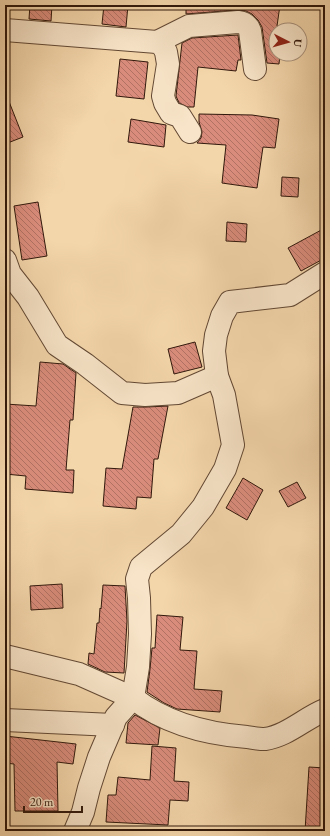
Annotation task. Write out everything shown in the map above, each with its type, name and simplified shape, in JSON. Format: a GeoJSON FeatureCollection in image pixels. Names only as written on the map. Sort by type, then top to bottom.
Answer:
{"type":"FeatureCollection","features":[{"type":"Feature","properties":{"kind":"street"},"geometry":{"type":"LineString","coordinates":[[157,42],[189,26],[231,22],[244,23],[248,26],[250,32],[255,68]]}},
{"type":"Feature","properties":{"kind":"street"},"geometry":{"type":"LineString","coordinates":[[5,30],[157,42],[163,46],[166,52],[168,64],[163,96],[165,103],[171,113],[180,116],[190,132]]}},
{"type":"Feature","properties":{"kind":"street"},"geometry":{"type":"LineString","coordinates":[[5,260],[10,274],[28,297],[57,345],[85,364],[122,393],[145,395],[178,393],[217,376]]}},
{"type":"Feature","properties":{"kind":"street"},"geometry":{"type":"LineString","coordinates":[[75,831],[83,812],[99,758],[116,717],[133,698],[138,667],[140,634],[137,579],[141,567],[181,534],[203,507],[225,469],[233,446],[224,396],[217,376],[214,352],[216,335],[222,316],[230,302],[290,295],[325,273]]}},
{"type":"Feature","properties":{"kind":"street"},"geometry":{"type":"LineString","coordinates":[[5,656],[79,674],[133,698],[140,704],[164,716],[202,731],[265,739],[288,731],[313,715],[325,710]]}},
{"type":"Feature","properties":{"kind":"street"},"geometry":{"type":"LineString","coordinates":[[5,720],[113,725]]}},
{"type":"Feature","properties":{"kind":"building"},"geometry":{"type":"Polygon","coordinates":[[[30,5],[52,5],[51,21],[29,19],[30,5]]]}},
{"type":"Feature","properties":{"kind":"building"},"geometry":{"type":"Polygon","coordinates":[[[104,5],[128,5],[126,27],[102,24],[104,5]]]}},
{"type":"Feature","properties":{"kind":"building"},"geometry":{"type":"Polygon","coordinates":[[[186,5],[280,5],[278,22],[268,22],[268,62],[279,62],[279,64],[267,63],[262,27],[252,14],[246,11],[237,10],[186,14],[186,5]]]}},
{"type":"Feature","properties":{"kind":"building"},"geometry":{"type":"Polygon","coordinates":[[[238,35],[241,60],[238,60],[236,71],[198,67],[194,107],[187,107],[179,103],[176,96],[182,43],[192,38],[238,35]]]}},
{"type":"Feature","properties":{"kind":"building"},"geometry":{"type":"Polygon","coordinates":[[[120,59],[148,62],[144,99],[116,96],[120,59]]]}},
{"type":"Feature","properties":{"kind":"building"},"geometry":{"type":"Polygon","coordinates":[[[5,94],[23,137],[5,144],[5,94]]]}},
{"type":"Feature","properties":{"kind":"building"},"geometry":{"type":"Polygon","coordinates":[[[199,114],[252,115],[279,119],[275,148],[263,147],[257,188],[222,183],[226,145],[197,143],[201,138],[202,132],[199,122],[199,114]]]}},
{"type":"Feature","properties":{"kind":"building"},"geometry":{"type":"Polygon","coordinates":[[[131,119],[166,125],[164,147],[128,142],[131,119]]]}},
{"type":"Feature","properties":{"kind":"building"},"geometry":{"type":"Polygon","coordinates":[[[282,177],[299,178],[298,197],[281,196],[282,177]]]}},
{"type":"Feature","properties":{"kind":"building"},"geometry":{"type":"Polygon","coordinates":[[[38,202],[47,256],[22,260],[14,206],[38,202]]]}},
{"type":"Feature","properties":{"kind":"building"},"geometry":{"type":"Polygon","coordinates":[[[227,222],[247,224],[246,242],[226,241],[227,222]]]}},
{"type":"Feature","properties":{"kind":"building"},"geometry":{"type":"Polygon","coordinates":[[[325,228],[325,258],[301,271],[288,248],[325,228]]]}},
{"type":"Feature","properties":{"kind":"building"},"geometry":{"type":"Polygon","coordinates":[[[195,342],[202,367],[174,374],[168,349],[195,342]]]}},
{"type":"Feature","properties":{"kind":"building"},"geometry":{"type":"Polygon","coordinates":[[[40,362],[63,364],[76,373],[73,420],[70,420],[66,470],[74,470],[73,493],[25,489],[26,476],[5,474],[5,404],[36,406],[40,362]]]}},
{"type":"Feature","properties":{"kind":"building"},"geometry":{"type":"Polygon","coordinates":[[[168,406],[158,459],[154,459],[151,498],[137,497],[136,509],[103,506],[106,468],[122,469],[133,407],[168,406]]]}},
{"type":"Feature","properties":{"kind":"building"},"geometry":{"type":"Polygon","coordinates":[[[243,478],[263,490],[247,520],[226,508],[243,478]]]}},
{"type":"Feature","properties":{"kind":"building"},"geometry":{"type":"Polygon","coordinates":[[[297,482],[306,498],[288,507],[279,491],[297,482]]]}},
{"type":"Feature","properties":{"kind":"building"},"geometry":{"type":"Polygon","coordinates":[[[62,584],[63,608],[31,610],[30,586],[62,584]]]}},
{"type":"Feature","properties":{"kind":"building"},"geometry":{"type":"Polygon","coordinates":[[[103,585],[125,586],[127,621],[124,673],[105,672],[88,664],[89,653],[94,654],[103,585]]]}},
{"type":"Feature","properties":{"kind":"building"},"geometry":{"type":"Polygon","coordinates":[[[157,615],[183,617],[180,650],[197,651],[194,689],[222,691],[220,712],[177,709],[147,692],[152,648],[155,648],[157,615]]]}},
{"type":"Feature","properties":{"kind":"building"},"geometry":{"type":"Polygon","coordinates":[[[135,715],[160,728],[158,745],[126,743],[128,723],[135,715]]]}},
{"type":"Feature","properties":{"kind":"building"},"geometry":{"type":"Polygon","coordinates":[[[5,736],[76,744],[73,764],[57,762],[58,811],[15,811],[14,764],[5,763],[5,736]]]}},
{"type":"Feature","properties":{"kind":"building"},"geometry":{"type":"Polygon","coordinates":[[[152,746],[176,748],[174,781],[189,782],[188,801],[170,800],[168,825],[106,822],[108,795],[116,795],[118,777],[150,780],[152,746]]]}},
{"type":"Feature","properties":{"kind":"building"},"geometry":{"type":"Polygon","coordinates":[[[309,767],[325,768],[324,831],[305,831],[309,767]]]}}]}
